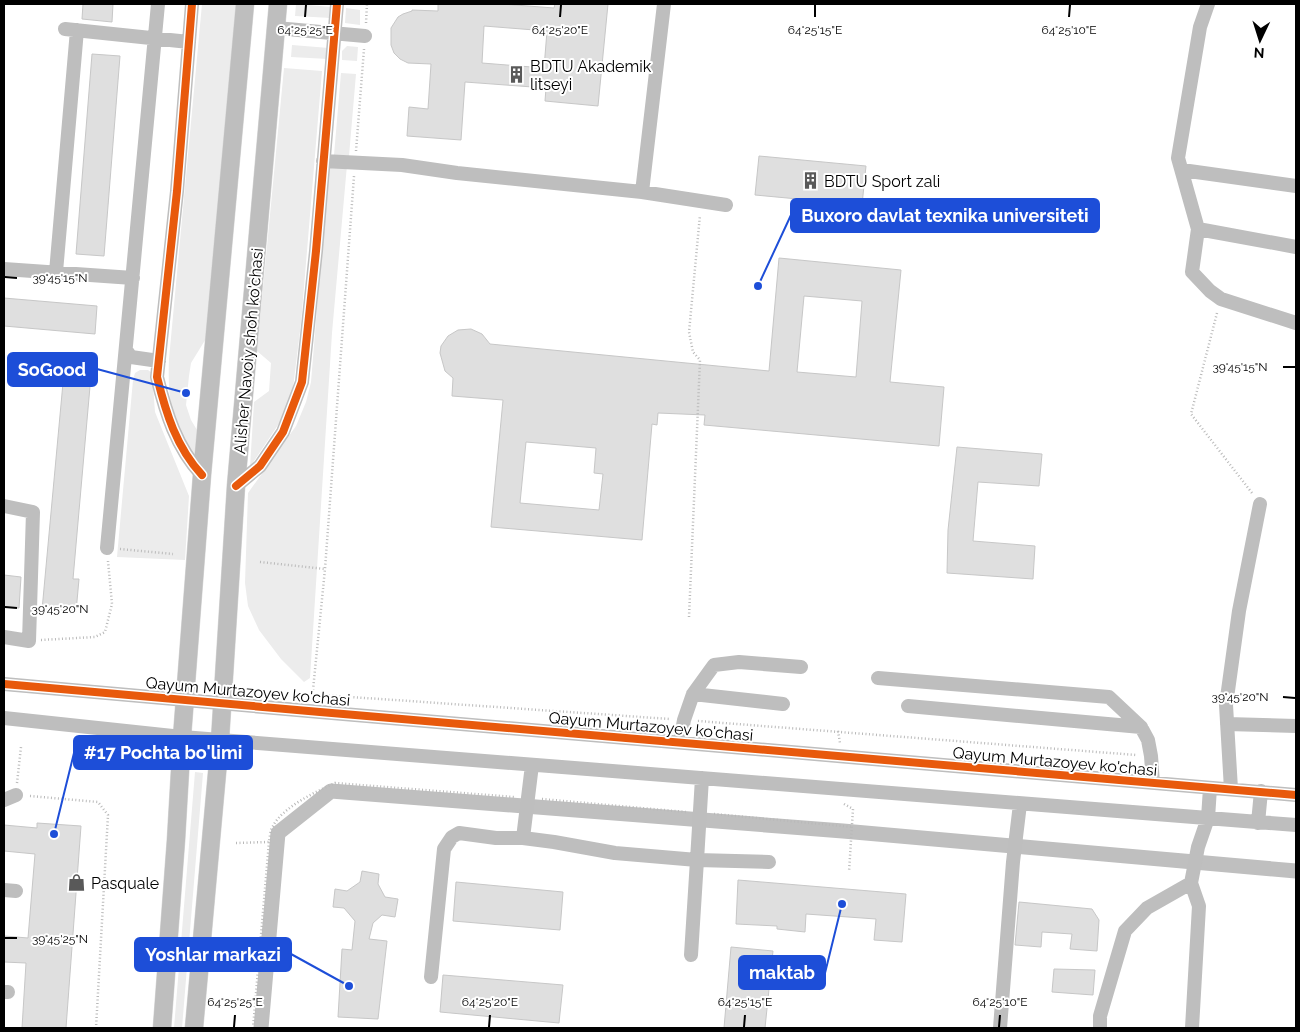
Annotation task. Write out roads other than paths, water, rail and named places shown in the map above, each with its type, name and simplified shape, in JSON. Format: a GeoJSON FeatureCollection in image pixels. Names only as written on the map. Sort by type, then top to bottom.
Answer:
{"type":"FeatureCollection","features":[{"type":"Feature","properties":{"kind":"main road","name":"Alisher Navoiy shoh ko'chasi"},"geometry":{"type":"LineString","coordinates":[[162,1028],[184,700],[202,475],[245,4]]}},
{"type":"Feature","properties":{"kind":"main road","name":"Alisher Navoiy shoh ko'chasi"},"geometry":{"type":"LineString","coordinates":[[194,1028],[220,740],[236,486],[278,4]]}},
{"type":"Feature","properties":{"kind":"street"},"geometry":{"type":"LineString","coordinates":[[107,548],[158,4]]}},
{"type":"Feature","properties":{"kind":"street"},"geometry":{"type":"LineString","coordinates":[[192,4],[177,191],[157,377],[168,419],[184,452],[202,475]]}},
{"type":"Feature","properties":{"kind":"street"},"geometry":{"type":"LineString","coordinates":[[236,486],[260,466],[283,432],[302,382],[316,251],[337,4]]}},
{"type":"Feature","properties":{"kind":"street"},"geometry":{"type":"LineString","coordinates":[[642,192],[664,4]]}},
{"type":"Feature","properties":{"kind":"street"},"geometry":{"type":"LineString","coordinates":[[1208,4],[1200,26],[1178,158],[1198,229],[1192,272],[1220,299],[1296,323]]}},
{"type":"Feature","properties":{"kind":"street"},"geometry":{"type":"LineString","coordinates":[[276,28],[365,36]]}},
{"type":"Feature","properties":{"kind":"street"},"geometry":{"type":"LineString","coordinates":[[56,272],[71,30],[189,42]]}},
{"type":"Feature","properties":{"kind":"street"},"geometry":{"type":"LineString","coordinates":[[323,161],[402,165],[457,173],[642,192],[726,205]]}},
{"type":"Feature","properties":{"kind":"street"},"geometry":{"type":"LineString","coordinates":[[1182,170],[1296,186]]}},
{"type":"Feature","properties":{"kind":"street"},"geometry":{"type":"LineString","coordinates":[[1198,229],[1296,247]]}},
{"type":"Feature","properties":{"kind":"street"},"geometry":{"type":"LineString","coordinates":[[4,269],[133,278]]}},
{"type":"Feature","properties":{"kind":"street"},"geometry":{"type":"LineString","coordinates":[[126,350],[131,357],[159,361]]}},
{"type":"Feature","properties":{"kind":"street"},"geometry":{"type":"LineString","coordinates":[[1231,789],[1226,706],[1239,611],[1260,504]]}},
{"type":"Feature","properties":{"kind":"street"},"geometry":{"type":"LineString","coordinates":[[4,506],[33,512],[29,641],[4,637]]}},
{"type":"Feature","properties":{"kind":"street"},"geometry":{"type":"LineString","coordinates":[[680,742],[684,720],[693,694],[714,665],[739,662],[801,667]]}},
{"type":"Feature","properties":{"kind":"street"},"geometry":{"type":"LineString","coordinates":[[878,678],[1109,697],[1141,727],[1148,740],[1153,783]]}},
{"type":"Feature","properties":{"kind":"street","name":"Qayum Murtazoyev ko'chasi"},"geometry":{"type":"LineString","coordinates":[[4,684],[1296,795]]}},
{"type":"Feature","properties":{"kind":"street"},"geometry":{"type":"LineString","coordinates":[[693,694],[783,704]]}},
{"type":"Feature","properties":{"kind":"street"},"geometry":{"type":"LineString","coordinates":[[908,706],[1141,727]]}},
{"type":"Feature","properties":{"kind":"street"},"geometry":{"type":"LineString","coordinates":[[4,718],[182,737],[1296,825]]}},
{"type":"Feature","properties":{"kind":"street"},"geometry":{"type":"LineString","coordinates":[[1227,724],[1296,726]]}},
{"type":"Feature","properties":{"kind":"street"},"geometry":{"type":"LineString","coordinates":[[524,838],[532,765]]}},
{"type":"Feature","properties":{"kind":"street"},"geometry":{"type":"LineString","coordinates":[[691,955],[702,778]]}},
{"type":"Feature","properties":{"kind":"street"},"geometry":{"type":"LineString","coordinates":[[1192,1028],[1199,906],[1191,883],[1198,847],[1208,818],[1210,788]]}},
{"type":"Feature","properties":{"kind":"street"},"geometry":{"type":"LineString","coordinates":[[1258,823],[1261,791]]}},
{"type":"Feature","properties":{"kind":"street"},"geometry":{"type":"LineString","coordinates":[[1000,1028],[1013,862],[1020,804]]}},
{"type":"Feature","properties":{"kind":"street"},"geometry":{"type":"LineString","coordinates":[[431,976],[444,849],[452,837],[459,834],[496,838],[524,838],[615,853],[697,860],[769,862]]}},
{"type":"Feature","properties":{"kind":"street"},"geometry":{"type":"LineString","coordinates":[[1100,1028],[1100,1016],[1125,931],[1147,908],[1191,883]]}},
{"type":"Feature","properties":{"kind":"waterway"},"geometry":{"type":"LineString","coordinates":[[261,1028],[278,833],[331,791],[843,831],[1296,871]]}},
{"type":"Feature","properties":{"kind":"place","name":"BDTU Akademik litseyi"},"geometry":{"type":"Point","coordinates":[516,75]}},
{"type":"Feature","properties":{"kind":"place","name":"BDTU Sport zali"},"geometry":{"type":"Point","coordinates":[810,181]}},
{"type":"Feature","properties":{"kind":"place","name":"Buxoro davlat texnika universiteti"},"geometry":{"type":"Point","coordinates":[758,286]}},
{"type":"Feature","properties":{"kind":"place","name":"SoGood"},"geometry":{"type":"Point","coordinates":[186,393]}},
{"type":"Feature","properties":{"kind":"place","name":"#17 Pochta bo'limi"},"geometry":{"type":"Point","coordinates":[54,834]}},
{"type":"Feature","properties":{"kind":"place","name":"Pasquale"},"geometry":{"type":"Point","coordinates":[77,883]}},
{"type":"Feature","properties":{"kind":"place","name":"maktab"},"geometry":{"type":"Point","coordinates":[842,904]}},
{"type":"Feature","properties":{"kind":"place","name":"Yoshlar markazi"},"geometry":{"type":"Point","coordinates":[349,986]}}]}
